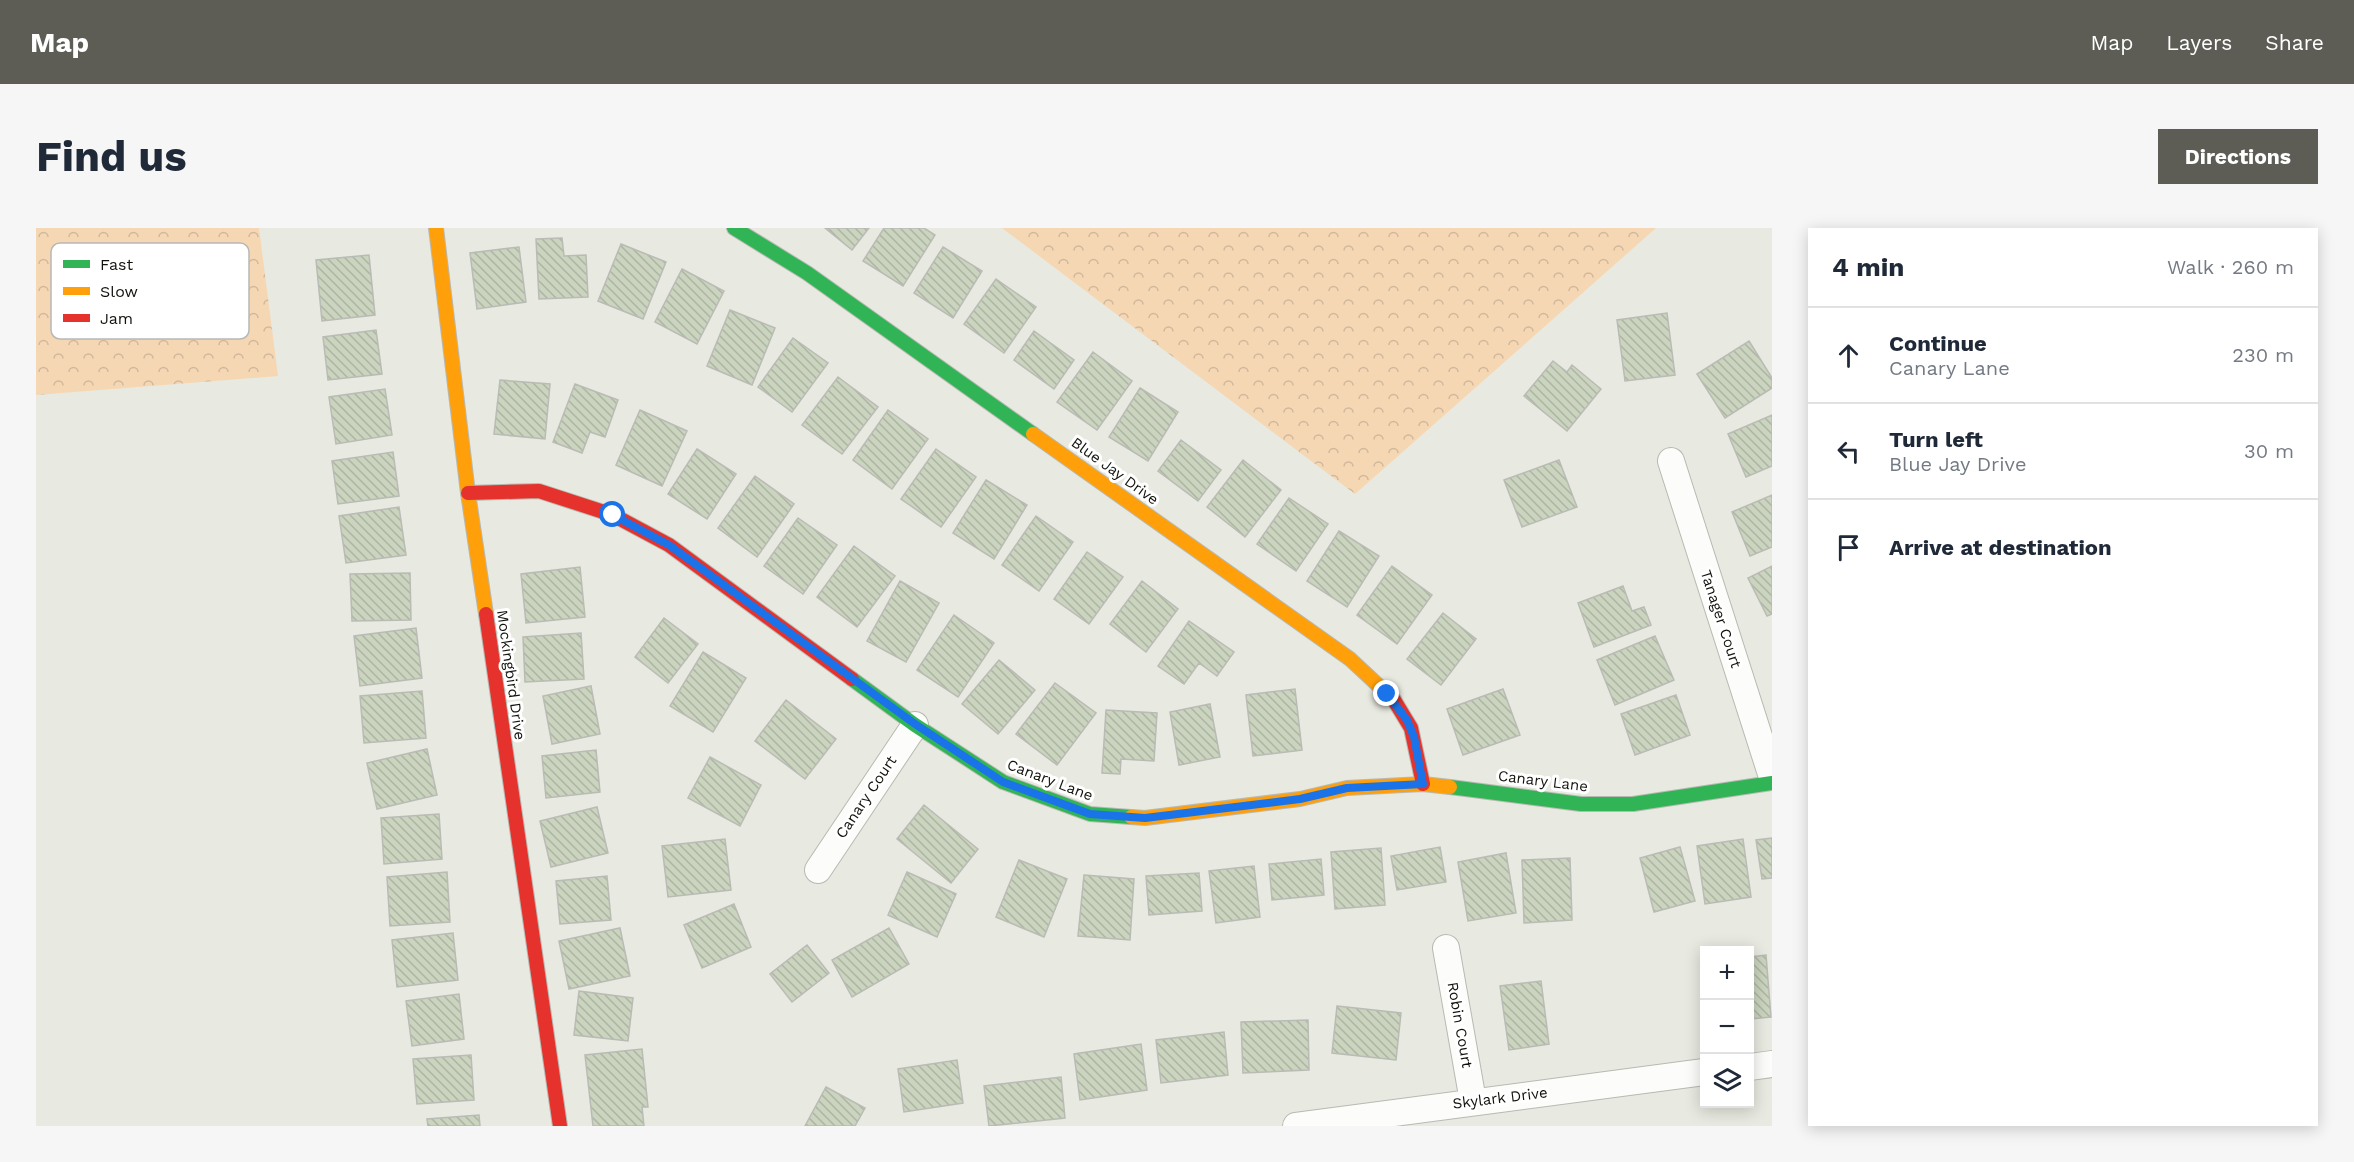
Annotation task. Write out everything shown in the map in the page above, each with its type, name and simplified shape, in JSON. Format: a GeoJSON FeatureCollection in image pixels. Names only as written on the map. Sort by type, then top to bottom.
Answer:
{"type":"FeatureCollection","features":[{"type":"Feature","properties":{"kind":"street","name":"Mockingbird Drive"},"geometry":{"type":"LineString","coordinates":[[436,228],[468,493],[560,1126]]}},
{"type":"Feature","properties":{"kind":"street","name":"Blue Jay Drive"},"geometry":{"type":"LineString","coordinates":[[734,228],[807,273],[1350,659],[1387,694],[1407,720],[1414,737],[1423,784]]}},
{"type":"Feature","properties":{"kind":"street","name":"Tanager Court"},"geometry":{"type":"LineString","coordinates":[[1671,461],[1772,777]]}},
{"type":"Feature","properties":{"kind":"street","name":"Canary Lane"},"geometry":{"type":"LineString","coordinates":[[468,493],[539,491],[613,515],[669,545],[915,724],[1010,786],[1090,814],[1145,818],[1300,799],[1347,788],[1423,784],[1581,804],[1633,804],[1772,783]]}},
{"type":"Feature","properties":{"kind":"street","name":"Canary Court"},"geometry":{"type":"LineString","coordinates":[[818,870],[915,724]]}},
{"type":"Feature","properties":{"kind":"street","name":"Robin Court"},"geometry":{"type":"LineString","coordinates":[[1446,948],[1473,1101]]}},
{"type":"Feature","properties":{"kind":"street"},"geometry":{"type":"LineString","coordinates":[[1754,1066],[1772,1064]]}},
{"type":"Feature","properties":{"kind":"street","name":"Skylark Drive"},"geometry":{"type":"LineString","coordinates":[[1296,1126],[1700,1073]]}},
{"type":"Feature","properties":{"kind":"green space"},"geometry":{"type":"Polygon","coordinates":[[[36,228],[259,228],[278,376],[36,395],[36,228]]]}},
{"type":"Feature","properties":{"kind":"green space"},"geometry":{"type":"Polygon","coordinates":[[[1002,228],[1656,228],[1355,494],[1002,228]]]}},
{"type":"Feature","properties":{"kind":"building"},"geometry":{"type":"Polygon","coordinates":[[[825,228],[869,228],[852,250],[825,228]]]}},
{"type":"Feature","properties":{"kind":"building"},"geometry":{"type":"Polygon","coordinates":[[[884,228],[924,228],[935,235],[903,286],[863,261],[884,228]]]}},
{"type":"Feature","properties":{"kind":"building"},"geometry":{"type":"Polygon","coordinates":[[[562,238],[564,256],[586,255],[588,297],[539,299],[536,239],[562,238]]]}},
{"type":"Feature","properties":{"kind":"building"},"geometry":{"type":"Polygon","coordinates":[[[621,244],[666,262],[643,319],[598,301],[621,244]]]}},
{"type":"Feature","properties":{"kind":"building"},"geometry":{"type":"Polygon","coordinates":[[[519,247],[526,302],[477,309],[470,253],[519,247]]]}},
{"type":"Feature","properties":{"kind":"building"},"geometry":{"type":"Polygon","coordinates":[[[943,247],[982,271],[953,318],[914,293],[943,247]]]}},
{"type":"Feature","properties":{"kind":"building"},"geometry":{"type":"Polygon","coordinates":[[[369,255],[375,315],[322,321],[316,260],[369,255]]]}},
{"type":"Feature","properties":{"kind":"building"},"geometry":{"type":"Polygon","coordinates":[[[682,269],[724,291],[697,344],[655,322],[682,269]]]}},
{"type":"Feature","properties":{"kind":"building"},"geometry":{"type":"Polygon","coordinates":[[[996,279],[1036,307],[1004,353],[964,324],[996,279]]]}},
{"type":"Feature","properties":{"kind":"building"},"geometry":{"type":"Polygon","coordinates":[[[730,310],[775,328],[752,385],[707,366],[730,310]]]}},
{"type":"Feature","properties":{"kind":"building"},"geometry":{"type":"Polygon","coordinates":[[[1667,313],[1675,375],[1625,381],[1617,320],[1667,313]]]}},
{"type":"Feature","properties":{"kind":"building"},"geometry":{"type":"Polygon","coordinates":[[[376,330],[382,374],[328,380],[323,337],[376,330]]]}},
{"type":"Feature","properties":{"kind":"building"},"geometry":{"type":"Polygon","coordinates":[[[1034,331],[1074,360],[1054,389],[1014,360],[1034,331]]]}},
{"type":"Feature","properties":{"kind":"building"},"geometry":{"type":"Polygon","coordinates":[[[793,338],[828,363],[792,412],[758,387],[793,338]]]}},
{"type":"Feature","properties":{"kind":"building"},"geometry":{"type":"Polygon","coordinates":[[[1749,341],[1772,378],[1772,388],[1725,418],[1697,374],[1749,341]]]}},
{"type":"Feature","properties":{"kind":"building"},"geometry":{"type":"Polygon","coordinates":[[[1093,352],[1132,381],[1097,430],[1057,402],[1093,352]]]}},
{"type":"Feature","properties":{"kind":"building"},"geometry":{"type":"Polygon","coordinates":[[[1553,361],[1567,372],[1572,365],[1601,389],[1567,431],[1524,396],[1553,361]]]}},
{"type":"Feature","properties":{"kind":"building"},"geometry":{"type":"Polygon","coordinates":[[[838,377],[878,407],[842,454],[802,425],[838,377]]]}},
{"type":"Feature","properties":{"kind":"building"},"geometry":{"type":"Polygon","coordinates":[[[500,380],[550,384],[545,439],[494,434],[500,380]]]}},
{"type":"Feature","properties":{"kind":"building"},"geometry":{"type":"Polygon","coordinates":[[[575,384],[618,400],[605,437],[590,432],[582,453],[553,442],[575,384]]]}},
{"type":"Feature","properties":{"kind":"building"},"geometry":{"type":"Polygon","coordinates":[[[1140,388],[1178,412],[1148,461],[1109,437],[1140,388]]]}},
{"type":"Feature","properties":{"kind":"building"},"geometry":{"type":"Polygon","coordinates":[[[385,389],[392,435],[336,444],[329,397],[385,389]]]}},
{"type":"Feature","properties":{"kind":"building"},"geometry":{"type":"Polygon","coordinates":[[[640,410],[687,431],[662,486],[616,465],[640,410]]]}},
{"type":"Feature","properties":{"kind":"building"},"geometry":{"type":"Polygon","coordinates":[[[888,410],[928,439],[892,489],[853,460],[888,410]]]}},
{"type":"Feature","properties":{"kind":"building"},"geometry":{"type":"Polygon","coordinates":[[[1772,415],[1772,466],[1746,477],[1728,434],[1772,415]]]}},
{"type":"Feature","properties":{"kind":"building"},"geometry":{"type":"Polygon","coordinates":[[[1181,440],[1221,470],[1198,501],[1158,471],[1181,440]]]}},
{"type":"Feature","properties":{"kind":"building"},"geometry":{"type":"Polygon","coordinates":[[[697,449],[736,474],[707,519],[668,494],[697,449]]]}},
{"type":"Feature","properties":{"kind":"building"},"geometry":{"type":"Polygon","coordinates":[[[936,449],[976,477],[941,527],[901,499],[936,449]]]}},
{"type":"Feature","properties":{"kind":"building"},"geometry":{"type":"Polygon","coordinates":[[[393,452],[399,496],[338,504],[332,461],[393,452]]]}},
{"type":"Feature","properties":{"kind":"building"},"geometry":{"type":"Polygon","coordinates":[[[1243,460],[1281,490],[1245,537],[1207,507],[1243,460]]]}},
{"type":"Feature","properties":{"kind":"building"},"geometry":{"type":"Polygon","coordinates":[[[1559,460],[1577,507],[1522,527],[1504,480],[1559,460]]]}},
{"type":"Feature","properties":{"kind":"building"},"geometry":{"type":"Polygon","coordinates":[[[755,476],[794,504],[757,557],[718,528],[755,476]]]}},
{"type":"Feature","properties":{"kind":"building"},"geometry":{"type":"Polygon","coordinates":[[[986,480],[1027,505],[994,559],[953,533],[986,480]]]}},
{"type":"Feature","properties":{"kind":"building"},"geometry":{"type":"Polygon","coordinates":[[[1772,495],[1772,547],[1750,556],[1732,512],[1772,495]]]}},
{"type":"Feature","properties":{"kind":"building"},"geometry":{"type":"Polygon","coordinates":[[[1289,498],[1328,524],[1296,571],[1257,544],[1289,498]]]}},
{"type":"Feature","properties":{"kind":"building"},"geometry":{"type":"Polygon","coordinates":[[[399,507],[406,555],[346,563],[339,516],[399,507]]]}},
{"type":"Feature","properties":{"kind":"building"},"geometry":{"type":"Polygon","coordinates":[[[1036,516],[1073,542],[1039,591],[1002,565],[1036,516]]]}},
{"type":"Feature","properties":{"kind":"building"},"geometry":{"type":"Polygon","coordinates":[[[798,518],[837,545],[803,594],[764,566],[798,518]]]}},
{"type":"Feature","properties":{"kind":"building"},"geometry":{"type":"Polygon","coordinates":[[[1339,531],[1379,556],[1347,607],[1307,581],[1339,531]]]}},
{"type":"Feature","properties":{"kind":"building"},"geometry":{"type":"Polygon","coordinates":[[[854,546],[895,576],[857,627],[817,597],[854,546]]]}},
{"type":"Feature","properties":{"kind":"building"},"geometry":{"type":"Polygon","coordinates":[[[1087,552],[1123,577],[1089,624],[1054,599],[1087,552]]]}},
{"type":"Feature","properties":{"kind":"building"},"geometry":{"type":"Polygon","coordinates":[[[1392,566],[1432,595],[1397,644],[1357,615],[1392,566]]]}},
{"type":"Feature","properties":{"kind":"building"},"geometry":{"type":"Polygon","coordinates":[[[1772,566],[1772,614],[1767,616],[1748,578],[1772,566]]]}},
{"type":"Feature","properties":{"kind":"building"},"geometry":{"type":"Polygon","coordinates":[[[580,567],[585,617],[526,623],[521,574],[580,567]]]}},
{"type":"Feature","properties":{"kind":"building"},"geometry":{"type":"Polygon","coordinates":[[[410,573],[411,620],[352,621],[350,574],[410,573]]]}},
{"type":"Feature","properties":{"kind":"building"},"geometry":{"type":"Polygon","coordinates":[[[900,581],[939,603],[906,662],[867,641],[900,581]]]}},
{"type":"Feature","properties":{"kind":"building"},"geometry":{"type":"Polygon","coordinates":[[[1142,581],[1178,609],[1146,652],[1110,624],[1142,581]]]}},
{"type":"Feature","properties":{"kind":"building"},"geometry":{"type":"Polygon","coordinates":[[[1623,586],[1632,611],[1644,607],[1651,625],[1594,647],[1578,603],[1623,586]]]}},
{"type":"Feature","properties":{"kind":"building"},"geometry":{"type":"Polygon","coordinates":[[[1443,613],[1476,639],[1441,685],[1407,659],[1443,613]]]}},
{"type":"Feature","properties":{"kind":"building"},"geometry":{"type":"Polygon","coordinates":[[[954,615],[994,643],[958,697],[917,670],[954,615]]]}},
{"type":"Feature","properties":{"kind":"building"},"geometry":{"type":"Polygon","coordinates":[[[664,618],[698,644],[668,683],[635,657],[664,618]]]}},
{"type":"Feature","properties":{"kind":"building"},"geometry":{"type":"Polygon","coordinates":[[[1189,621],[1234,652],[1217,676],[1199,663],[1184,684],[1158,666],[1189,621]]]}},
{"type":"Feature","properties":{"kind":"building"},"geometry":{"type":"Polygon","coordinates":[[[416,628],[422,678],[360,686],[354,636],[416,628]]]}},
{"type":"Feature","properties":{"kind":"building"},"geometry":{"type":"Polygon","coordinates":[[[581,633],[584,679],[525,682],[523,637],[581,633]]]}},
{"type":"Feature","properties":{"kind":"building"},"geometry":{"type":"Polygon","coordinates":[[[1655,636],[1674,680],[1615,705],[1597,660],[1655,636]]]}},
{"type":"Feature","properties":{"kind":"building"},"geometry":{"type":"Polygon","coordinates":[[[703,652],[746,678],[713,732],[670,706],[703,652]]]}},
{"type":"Feature","properties":{"kind":"building"},"geometry":{"type":"Polygon","coordinates":[[[999,660],[1035,690],[998,734],[962,704],[999,660]]]}},
{"type":"Feature","properties":{"kind":"building"},"geometry":{"type":"Polygon","coordinates":[[[1055,683],[1096,713],[1057,765],[1016,734],[1055,683]]]}},
{"type":"Feature","properties":{"kind":"building"},"geometry":{"type":"Polygon","coordinates":[[[591,686],[600,734],[552,744],[543,696],[591,686]]]}},
{"type":"Feature","properties":{"kind":"building"},"geometry":{"type":"Polygon","coordinates":[[[1295,689],[1302,750],[1253,756],[1246,695],[1295,689]]]}},
{"type":"Feature","properties":{"kind":"building"},"geometry":{"type":"Polygon","coordinates":[[[1503,689],[1520,735],[1463,755],[1447,709],[1503,689]]]}},
{"type":"Feature","properties":{"kind":"building"},"geometry":{"type":"Polygon","coordinates":[[[422,691],[426,738],[364,743],[360,696],[422,691]]]}},
{"type":"Feature","properties":{"kind":"building"},"geometry":{"type":"Polygon","coordinates":[[[1676,695],[1690,735],[1635,755],[1621,714],[1676,695]]]}},
{"type":"Feature","properties":{"kind":"building"},"geometry":{"type":"Polygon","coordinates":[[[786,700],[836,739],[805,779],[755,741],[786,700]]]}},
{"type":"Feature","properties":{"kind":"building"},"geometry":{"type":"Polygon","coordinates":[[[1210,704],[1220,757],[1179,765],[1170,712],[1210,704]]]}},
{"type":"Feature","properties":{"kind":"building"},"geometry":{"type":"Polygon","coordinates":[[[1106,710],[1157,713],[1154,761],[1121,759],[1120,774],[1102,773],[1106,710]]]}},
{"type":"Feature","properties":{"kind":"building"},"geometry":{"type":"Polygon","coordinates":[[[427,749],[437,795],[377,809],[367,763],[427,749]]]}},
{"type":"Feature","properties":{"kind":"building"},"geometry":{"type":"Polygon","coordinates":[[[596,750],[600,792],[546,798],[542,756],[596,750]]]}},
{"type":"Feature","properties":{"kind":"building"},"geometry":{"type":"Polygon","coordinates":[[[710,757],[761,785],[740,826],[688,798],[710,757]]]}},
{"type":"Feature","properties":{"kind":"building"},"geometry":{"type":"Polygon","coordinates":[[[924,805],[978,849],[951,883],[897,839],[924,805]]]}},
{"type":"Feature","properties":{"kind":"building"},"geometry":{"type":"Polygon","coordinates":[[[597,807],[608,853],[551,867],[540,821],[597,807]]]}},
{"type":"Feature","properties":{"kind":"building"},"geometry":{"type":"Polygon","coordinates":[[[439,814],[442,859],[384,864],[381,818],[439,814]]]}},
{"type":"Feature","properties":{"kind":"building"},"geometry":{"type":"Polygon","coordinates":[[[1772,838],[1772,878],[1762,879],[1756,840],[1772,838]]]}},
{"type":"Feature","properties":{"kind":"building"},"geometry":{"type":"Polygon","coordinates":[[[725,839],[731,890],[668,897],[662,846],[725,839]]]}},
{"type":"Feature","properties":{"kind":"building"},"geometry":{"type":"Polygon","coordinates":[[[1743,839],[1751,897],[1705,904],[1697,846],[1743,839]]]}},
{"type":"Feature","properties":{"kind":"building"},"geometry":{"type":"Polygon","coordinates":[[[1440,847],[1446,882],[1397,890],[1391,856],[1440,847]]]}},
{"type":"Feature","properties":{"kind":"building"},"geometry":{"type":"Polygon","coordinates":[[[1680,847],[1695,901],[1654,912],[1640,858],[1680,847]]]}},
{"type":"Feature","properties":{"kind":"building"},"geometry":{"type":"Polygon","coordinates":[[[1381,848],[1385,905],[1335,909],[1331,852],[1381,848]]]}},
{"type":"Feature","properties":{"kind":"building"},"geometry":{"type":"Polygon","coordinates":[[[1506,853],[1516,913],[1468,921],[1458,862],[1506,853]]]}},
{"type":"Feature","properties":{"kind":"building"},"geometry":{"type":"Polygon","coordinates":[[[1570,858],[1572,920],[1524,923],[1522,860],[1570,858]]]}},
{"type":"Feature","properties":{"kind":"building"},"geometry":{"type":"Polygon","coordinates":[[[1321,859],[1324,895],[1272,900],[1269,864],[1321,859]]]}},
{"type":"Feature","properties":{"kind":"building"},"geometry":{"type":"Polygon","coordinates":[[[1019,860],[1067,879],[1044,937],[996,917],[1019,860]]]}},
{"type":"Feature","properties":{"kind":"building"},"geometry":{"type":"Polygon","coordinates":[[[1254,866],[1260,917],[1216,923],[1209,871],[1254,866]]]}},
{"type":"Feature","properties":{"kind":"building"},"geometry":{"type":"Polygon","coordinates":[[[447,872],[450,922],[390,926],[387,877],[447,872]]]}},
{"type":"Feature","properties":{"kind":"building"},"geometry":{"type":"Polygon","coordinates":[[[907,872],[956,894],[937,937],[888,915],[907,872]]]}},
{"type":"Feature","properties":{"kind":"building"},"geometry":{"type":"Polygon","coordinates":[[[1199,873],[1202,911],[1149,915],[1146,876],[1199,873]]]}},
{"type":"Feature","properties":{"kind":"building"},"geometry":{"type":"Polygon","coordinates":[[[1084,875],[1134,879],[1130,940],[1078,936],[1084,875]]]}},
{"type":"Feature","properties":{"kind":"building"},"geometry":{"type":"Polygon","coordinates":[[[607,876],[611,920],[560,924],[556,881],[607,876]]]}},
{"type":"Feature","properties":{"kind":"building"},"geometry":{"type":"Polygon","coordinates":[[[734,904],[751,947],[702,968],[684,925],[734,904]]]}},
{"type":"Feature","properties":{"kind":"building"},"geometry":{"type":"Polygon","coordinates":[[[620,928],[630,976],[569,989],[559,941],[620,928]]]}},
{"type":"Feature","properties":{"kind":"building"},"geometry":{"type":"Polygon","coordinates":[[[889,928],[909,964],[852,997],[832,960],[889,928]]]}},
{"type":"Feature","properties":{"kind":"building"},"geometry":{"type":"Polygon","coordinates":[[[453,933],[458,980],[397,987],[392,940],[453,933]]]}},
{"type":"Feature","properties":{"kind":"building"},"geometry":{"type":"Polygon","coordinates":[[[807,945],[829,973],[792,1002],[770,974],[807,945]]]}},
{"type":"Feature","properties":{"kind":"building"},"geometry":{"type":"Polygon","coordinates":[[[1766,955],[1771,1017],[1754,1019],[1754,956],[1766,955]]]}},
{"type":"Feature","properties":{"kind":"building"},"geometry":{"type":"Polygon","coordinates":[[[1541,981],[1549,1044],[1509,1050],[1500,986],[1541,981]]]}},
{"type":"Feature","properties":{"kind":"building"},"geometry":{"type":"Polygon","coordinates":[[[579,991],[633,998],[628,1041],[574,1035],[579,991]]]}},
{"type":"Feature","properties":{"kind":"building"},"geometry":{"type":"Polygon","coordinates":[[[459,994],[464,1039],[412,1046],[406,1001],[459,994]]]}},
{"type":"Feature","properties":{"kind":"building"},"geometry":{"type":"Polygon","coordinates":[[[1337,1006],[1401,1013],[1396,1060],[1332,1053],[1337,1006]]]}},
{"type":"Feature","properties":{"kind":"building"},"geometry":{"type":"Polygon","coordinates":[[[1308,1020],[1309,1070],[1243,1073],[1241,1022],[1308,1020]]]}},
{"type":"Feature","properties":{"kind":"building"},"geometry":{"type":"Polygon","coordinates":[[[1224,1032],[1228,1075],[1161,1083],[1156,1040],[1224,1032]]]}},
{"type":"Feature","properties":{"kind":"building"},"geometry":{"type":"Polygon","coordinates":[[[1141,1044],[1147,1090],[1080,1100],[1074,1054],[1141,1044]]]}},
{"type":"Feature","properties":{"kind":"building"},"geometry":{"type":"Polygon","coordinates":[[[642,1049],[648,1107],[642,1107],[644,1126],[593,1126],[585,1055],[642,1049]]]}},
{"type":"Feature","properties":{"kind":"building"},"geometry":{"type":"Polygon","coordinates":[[[471,1055],[474,1100],[417,1104],[413,1059],[471,1055]]]}},
{"type":"Feature","properties":{"kind":"building"},"geometry":{"type":"Polygon","coordinates":[[[957,1060],[963,1103],[904,1112],[898,1069],[957,1060]]]}},
{"type":"Feature","properties":{"kind":"building"},"geometry":{"type":"Polygon","coordinates":[[[1061,1077],[1065,1118],[989,1126],[984,1086],[1061,1077]]]}},
{"type":"Feature","properties":{"kind":"building"},"geometry":{"type":"Polygon","coordinates":[[[826,1087],[865,1108],[855,1126],[805,1126],[826,1087]]]}},
{"type":"Feature","properties":{"kind":"building"},"geometry":{"type":"Polygon","coordinates":[[[479,1115],[480,1126],[428,1126],[427,1119],[479,1115]]]}},
{"type":"Feature","properties":{"kind":"traffic: fast"},"geometry":{"type":"LineString","coordinates":[[734,228],[807,273],[1033,434]]}},
{"type":"Feature","properties":{"kind":"traffic: fast"},"geometry":{"type":"LineString","coordinates":[[852,679],[915,725],[1003,782],[1090,814],[1131,817]]}},
{"type":"Feature","properties":{"kind":"traffic: fast"},"geometry":{"type":"LineString","coordinates":[[1450,787],[1581,804],[1633,804],[1772,783]]}},
{"type":"Feature","properties":{"kind":"traffic: slow"},"geometry":{"type":"LineString","coordinates":[[436,228],[468,493],[486,614]]}},
{"type":"Feature","properties":{"kind":"traffic: slow"},"geometry":{"type":"LineString","coordinates":[[1033,434],[1350,659],[1394,700]]}},
{"type":"Feature","properties":{"kind":"traffic: slow"},"geometry":{"type":"LineString","coordinates":[[1131,817],[1145,818],[1300,799],[1347,788],[1423,784],[1450,787]]}},
{"type":"Feature","properties":{"kind":"traffic: jam"},"geometry":{"type":"LineString","coordinates":[[468,493],[539,491],[613,515],[669,545],[852,679]]}},
{"type":"Feature","properties":{"kind":"traffic: jam"},"geometry":{"type":"LineString","coordinates":[[486,614],[560,1126]]}},
{"type":"Feature","properties":{"kind":"traffic: jam"},"geometry":{"type":"LineString","coordinates":[[1394,700],[1411,728],[1423,784]]}},
{"type":"Feature","properties":{"kind":"route"},"geometry":{"type":"LineString","coordinates":[[613,515],[669,545],[915,724],[1003,782],[1090,814],[1145,818],[1300,799],[1347,788],[1423,784],[1414,737],[1407,720],[1387,694]]}}]}
